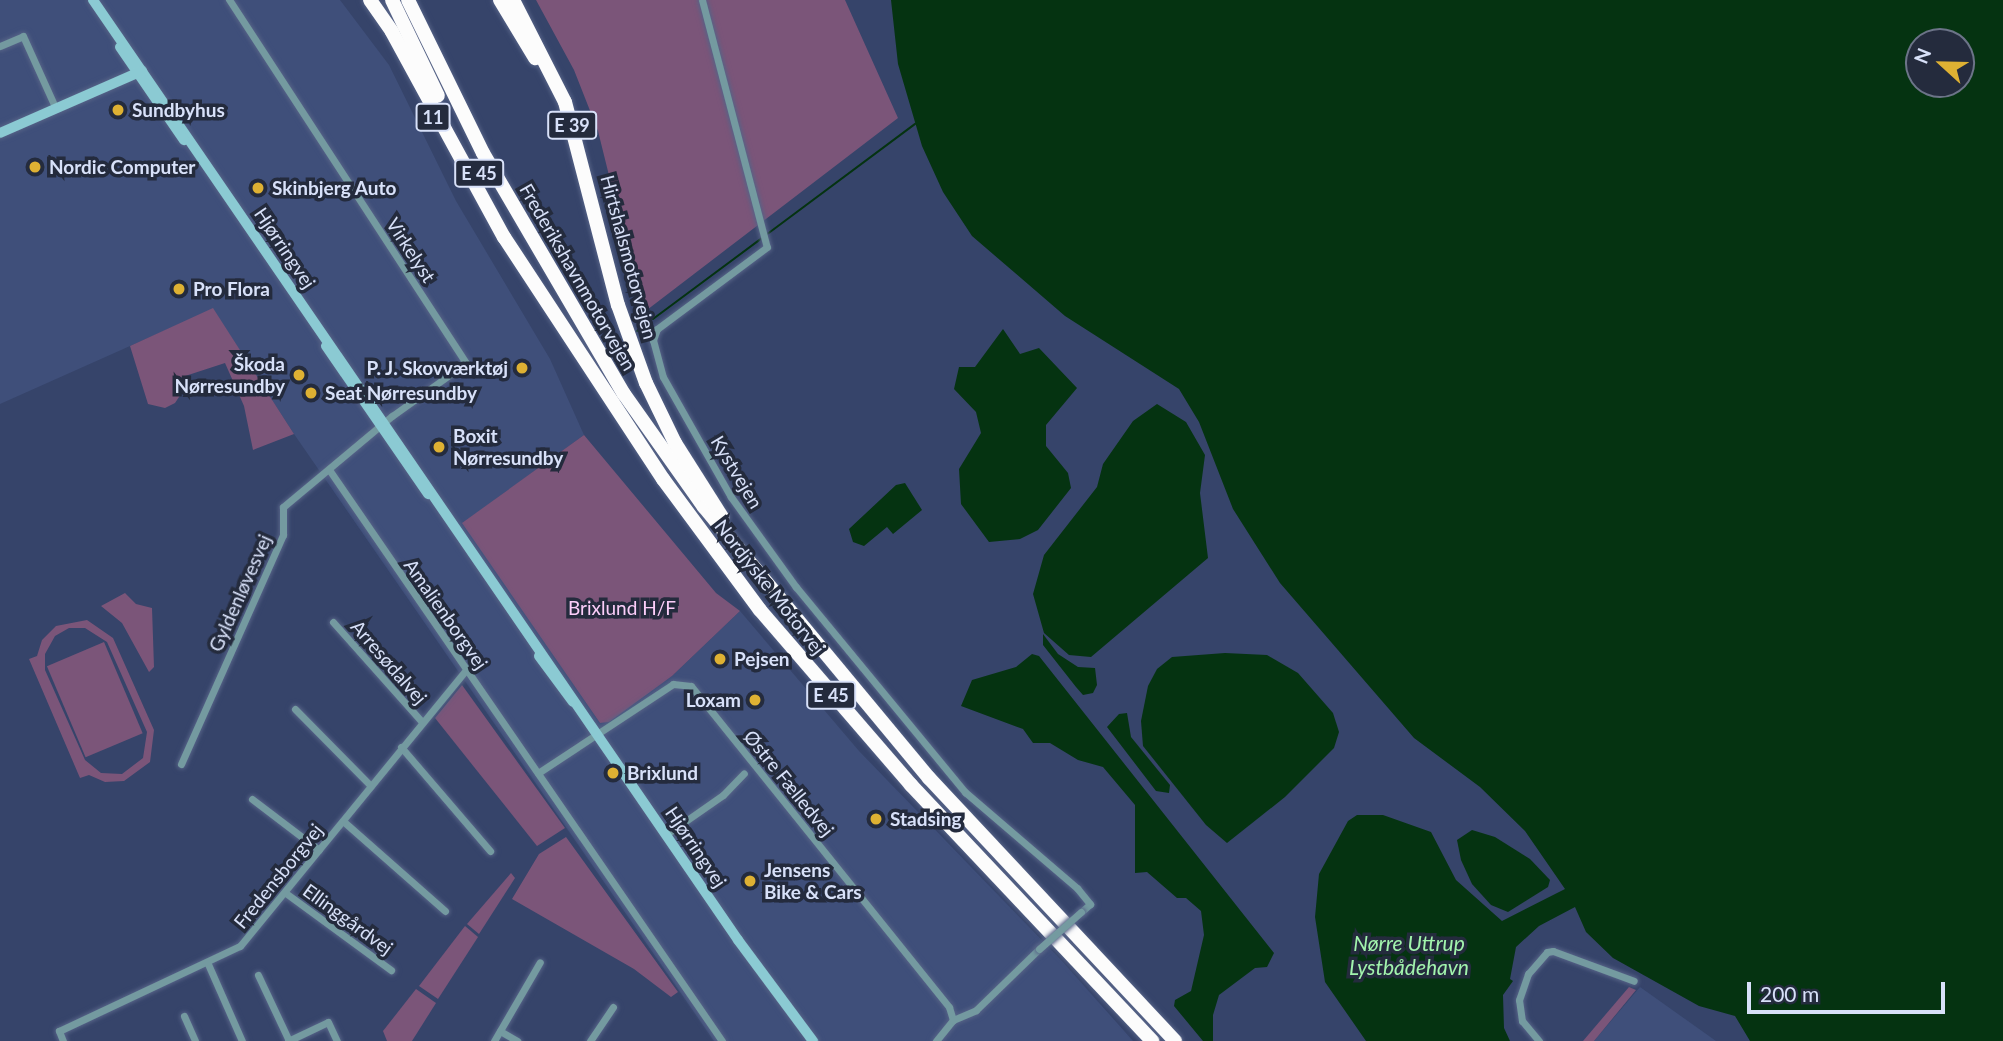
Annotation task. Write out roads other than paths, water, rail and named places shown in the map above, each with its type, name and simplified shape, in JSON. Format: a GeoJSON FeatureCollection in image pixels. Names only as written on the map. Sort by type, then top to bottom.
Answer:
{"type":"FeatureCollection","features":[{"type":"Feature","properties":{"kind":"highway","name":"11"},"geometry":{"type":"LineString","coordinates":[[358,0],[401,61],[504,237]]}},
{"type":"Feature","properties":{"kind":"highway"},"geometry":{"type":"LineString","coordinates":[[370,0],[402,49],[504,237],[557,320]]}},
{"type":"Feature","properties":{"kind":"highway","name":"Frederikshavnmotorvejen"},"geometry":{"type":"LineString","coordinates":[[392,0],[434,89],[557,320]]}},
{"type":"Feature","properties":{"kind":"highway","name":"Frederikshavnmotorvejen"},"geometry":{"type":"LineString","coordinates":[[408,0],[483,153],[624,394],[704,507],[744,554]]}},
{"type":"Feature","properties":{"kind":"highway"},"geometry":{"type":"LineString","coordinates":[[500,0],[547,82],[607,261]]}},
{"type":"Feature","properties":{"kind":"highway","name":"Hirtshalsmotorvejen"},"geometry":{"type":"LineString","coordinates":[[513,0],[565,102],[631,345],[663,420],[744,554]]}},
{"type":"Feature","properties":{"kind":"highway","name":"Nordjyske Motorvej"},"geometry":{"type":"LineString","coordinates":[[557,320],[663,478],[793,649],[920,795],[1150,1039]]}},
{"type":"Feature","properties":{"kind":"highway","name":"Nordjyske Motorvej"},"geometry":{"type":"LineString","coordinates":[[744,554],[912,758],[1175,1041]]}},
{"type":"Feature","properties":{"kind":"highway"},"geometry":{"type":"LineString","coordinates":[[1099,961],[1182,1041]]}},
{"type":"Feature","properties":{"kind":"main road","name":"Hjørringvej"},"geometry":{"type":"LineString","coordinates":[[93,0],[312,319],[338,368],[451,520],[525,629],[562,693],[579,706],[786,1007],[813,1041]]}},
{"type":"Feature","properties":{"kind":"main road"},"geometry":{"type":"LineString","coordinates":[[0,132],[140,72]]}},
{"type":"Feature","properties":{"kind":"main road","name":"Hjørringvej"},"geometry":{"type":"LineString","coordinates":[[786,1007],[803,1041]]}},
{"type":"Feature","properties":{"kind":"street","name":"Virkelyst"},"geometry":{"type":"LineString","coordinates":[[229,0],[466,363],[382,425]]}},
{"type":"Feature","properties":{"kind":"street","name":"Kystvejen"},"geometry":{"type":"LineString","coordinates":[[702,0],[767,236],[767,247],[657,329],[653,340],[663,377],[731,497],[826,625],[965,792],[1077,888],[1090,904],[975,1010],[953,1020]]}},
{"type":"Feature","properties":{"kind":"street"},"geometry":{"type":"LineString","coordinates":[[0,46],[23,36],[56,109]]}},
{"type":"Feature","properties":{"kind":"street","name":"Gyldenløvesvej"},"geometry":{"type":"LineString","coordinates":[[181,764],[283,535],[283,507],[330,471],[382,425]]}},
{"type":"Feature","properties":{"kind":"street","name":"Amalienborgvej"},"geometry":{"type":"LineString","coordinates":[[330,471],[722,1041]]}},
{"type":"Feature","properties":{"kind":"street","name":"Arresødalvej"},"geometry":{"type":"LineString","coordinates":[[333,622],[422,722]]}},
{"type":"Feature","properties":{"kind":"street","name":"Fredensborgvej"},"geometry":{"type":"LineString","coordinates":[[63,1041],[58,1031],[208,964],[240,946],[286,894],[401,747],[466,670]]}},
{"type":"Feature","properties":{"kind":"street","name":"Østre Fælledvej"},"geometry":{"type":"LineString","coordinates":[[598,734],[673,684],[691,686],[948,1007],[953,1020]]}},
{"type":"Feature","properties":{"kind":"street"},"geometry":{"type":"LineString","coordinates":[[295,709],[371,786]]}},
{"type":"Feature","properties":{"kind":"street"},"geometry":{"type":"LineString","coordinates":[[538,773],[598,734]]}},
{"type":"Feature","properties":{"kind":"street"},"geometry":{"type":"LineString","coordinates":[[401,747],[490,851]]}},
{"type":"Feature","properties":{"kind":"street"},"geometry":{"type":"LineString","coordinates":[[667,834],[723,795],[744,773]]}},
{"type":"Feature","properties":{"kind":"street"},"geometry":{"type":"LineString","coordinates":[[252,799],[319,850]]}},
{"type":"Feature","properties":{"kind":"street"},"geometry":{"type":"LineString","coordinates":[[343,821],[445,911]]}},
{"type":"Feature","properties":{"kind":"street","name":"Ellinggårdvej"},"geometry":{"type":"LineString","coordinates":[[286,894],[391,970]]}},
{"type":"Feature","properties":{"kind":"street"},"geometry":{"type":"LineString","coordinates":[[1539,1041],[1522,1021],[1519,1000],[1528,974],[1546,953],[1553,951],[1634,981]]}},
{"type":"Feature","properties":{"kind":"street"},"geometry":{"type":"LineString","coordinates":[[494,1041],[540,962]]}},
{"type":"Feature","properties":{"kind":"street"},"geometry":{"type":"LineString","coordinates":[[208,964],[242,1041]]}},
{"type":"Feature","properties":{"kind":"street"},"geometry":{"type":"LineString","coordinates":[[258,975],[288,1041],[328,1022],[337,1041]]}},
{"type":"Feature","properties":{"kind":"street"},"geometry":{"type":"LineString","coordinates":[[590,1041],[613,1007]]}},
{"type":"Feature","properties":{"kind":"street"},"geometry":{"type":"LineString","coordinates":[[184,1016],[195,1041]]}},
{"type":"Feature","properties":{"kind":"street"},"geometry":{"type":"LineString","coordinates":[[936,1041],[953,1020]]}},
{"type":"Feature","properties":{"kind":"street"},"geometry":{"type":"LineString","coordinates":[[499,1031],[517,1041]]}},
{"type":"Feature","properties":{"kind":"water","name":"Nørre Uttrup Lystbådehavn"},"geometry":{"type":"Polygon","coordinates":[[[891,0],[2003,0],[2003,1041],[1750,1041],[1735,1016],[1699,1006],[1613,958],[1586,932],[1575,907],[1539,926],[1516,947],[1510,979],[1513,981],[1503,995],[1504,1028],[1510,1041],[1366,1041],[1325,982],[1315,917],[1319,874],[1348,821],[1357,815],[1383,815],[1431,832],[1456,880],[1502,921],[1565,889],[1525,831],[1480,787],[1414,738],[1280,583],[1233,509],[1199,422],[1179,389],[1065,316],[972,236],[943,192],[922,146],[898,64],[891,0]]]}},
{"type":"Feature","properties":{"kind":"water"},"geometry":{"type":"Polygon","coordinates":[[[1003,329],[1020,354],[1039,348],[1077,388],[1046,425],[1046,446],[1068,473],[1071,488],[1038,530],[1020,539],[989,542],[961,504],[959,469],[981,433],[976,412],[954,389],[959,367],[975,367],[1003,329]]]}},
{"type":"Feature","properties":{"kind":"water"},"geometry":{"type":"Polygon","coordinates":[[[1157,404],[1186,422],[1205,455],[1200,493],[1208,558],[1091,657],[1069,655],[1044,633],[1033,594],[1044,555],[1097,487],[1103,464],[1133,421],[1157,404]]]}},
{"type":"Feature","properties":{"kind":"water"},"geometry":{"type":"Polygon","coordinates":[[[905,483],[922,510],[893,534],[887,527],[864,546],[853,542],[849,529],[896,485],[905,483]]]}},
{"type":"Feature","properties":{"kind":"water"},"geometry":{"type":"Polygon","coordinates":[[[1043,634],[1058,654],[1078,667],[1095,668],[1097,685],[1093,693],[1083,695],[1076,687],[1043,645],[1043,634]]]}},
{"type":"Feature","properties":{"kind":"water"},"geometry":{"type":"Polygon","coordinates":[[[1225,653],[1267,655],[1298,673],[1333,713],[1339,732],[1334,748],[1285,797],[1227,843],[1206,825],[1143,746],[1141,721],[1148,686],[1157,669],[1172,657],[1225,653]]]}},
{"type":"Feature","properties":{"kind":"water"},"geometry":{"type":"Polygon","coordinates":[[[1032,654],[1039,656],[1274,953],[1267,967],[1255,968],[1219,995],[1213,1015],[1213,1041],[1203,1041],[1174,1006],[1175,1000],[1191,991],[1204,935],[1201,911],[1186,898],[1177,898],[1147,872],[1135,873],[1135,805],[1103,767],[1078,760],[1050,743],[1033,743],[1023,729],[961,706],[972,680],[1016,667],[1032,654]]]}},
{"type":"Feature","properties":{"kind":"water"},"geometry":{"type":"Polygon","coordinates":[[[1127,713],[1131,737],[1170,785],[1169,793],[1156,791],[1107,727],[1119,714],[1127,713]]]}},
{"type":"Feature","properties":{"kind":"water"},"geometry":{"type":"Polygon","coordinates":[[[1472,830],[1495,837],[1530,859],[1550,880],[1548,887],[1508,912],[1491,905],[1472,884],[1461,860],[1457,840],[1472,830]]]}},
{"type":"Feature","properties":{"kind":"waterway"},"geometry":{"type":"LineString","coordinates":[[766,235],[915,124]]}},
{"type":"Feature","properties":{"kind":"waterway"},"geometry":{"type":"LineString","coordinates":[[653,319],[762,238]]}},
{"type":"Feature","properties":{"kind":"waterway"},"geometry":{"type":"LineString","coordinates":[[637,331],[642,327]]}},
{"type":"Feature","properties":{"kind":"place","name":"Sundbyhus"},"geometry":{"type":"Point","coordinates":[118,110]}},
{"type":"Feature","properties":{"kind":"place","name":"Nordic Computer"},"geometry":{"type":"Point","coordinates":[35,167]}},
{"type":"Feature","properties":{"kind":"place","name":"Skinbjerg Auto"},"geometry":{"type":"Point","coordinates":[258,188]}},
{"type":"Feature","properties":{"kind":"place","name":"Pro Flora"},"geometry":{"type":"Point","coordinates":[179,289]}},
{"type":"Feature","properties":{"kind":"place","name":"P. J. Skovværktøj"},"geometry":{"type":"Point","coordinates":[522,368]}},
{"type":"Feature","properties":{"kind":"place","name":"Škoda Nørresundby"},"geometry":{"type":"Point","coordinates":[299,375]}},
{"type":"Feature","properties":{"kind":"place","name":"Seat Nørresundby"},"geometry":{"type":"Point","coordinates":[311,393]}},
{"type":"Feature","properties":{"kind":"place","name":"Boxit Nørresundby"},"geometry":{"type":"Point","coordinates":[439,447]}},
{"type":"Feature","properties":{"kind":"place","name":"Pejsen"},"geometry":{"type":"Point","coordinates":[720,659]}},
{"type":"Feature","properties":{"kind":"place","name":"Loxam"},"geometry":{"type":"Point","coordinates":[755,700]}},
{"type":"Feature","properties":{"kind":"place","name":"Brixlund"},"geometry":{"type":"Point","coordinates":[613,773]}},
{"type":"Feature","properties":{"kind":"place","name":"Stadsing"},"geometry":{"type":"Point","coordinates":[876,819]}},
{"type":"Feature","properties":{"kind":"place","name":"Jensens Bike & Cars"},"geometry":{"type":"Point","coordinates":[750,881]}},
{"type":"Feature","properties":{"kind":"park label","name":"Brixlund H/F"},"geometry":{"type":"Point","coordinates":[622,608]}}]}
